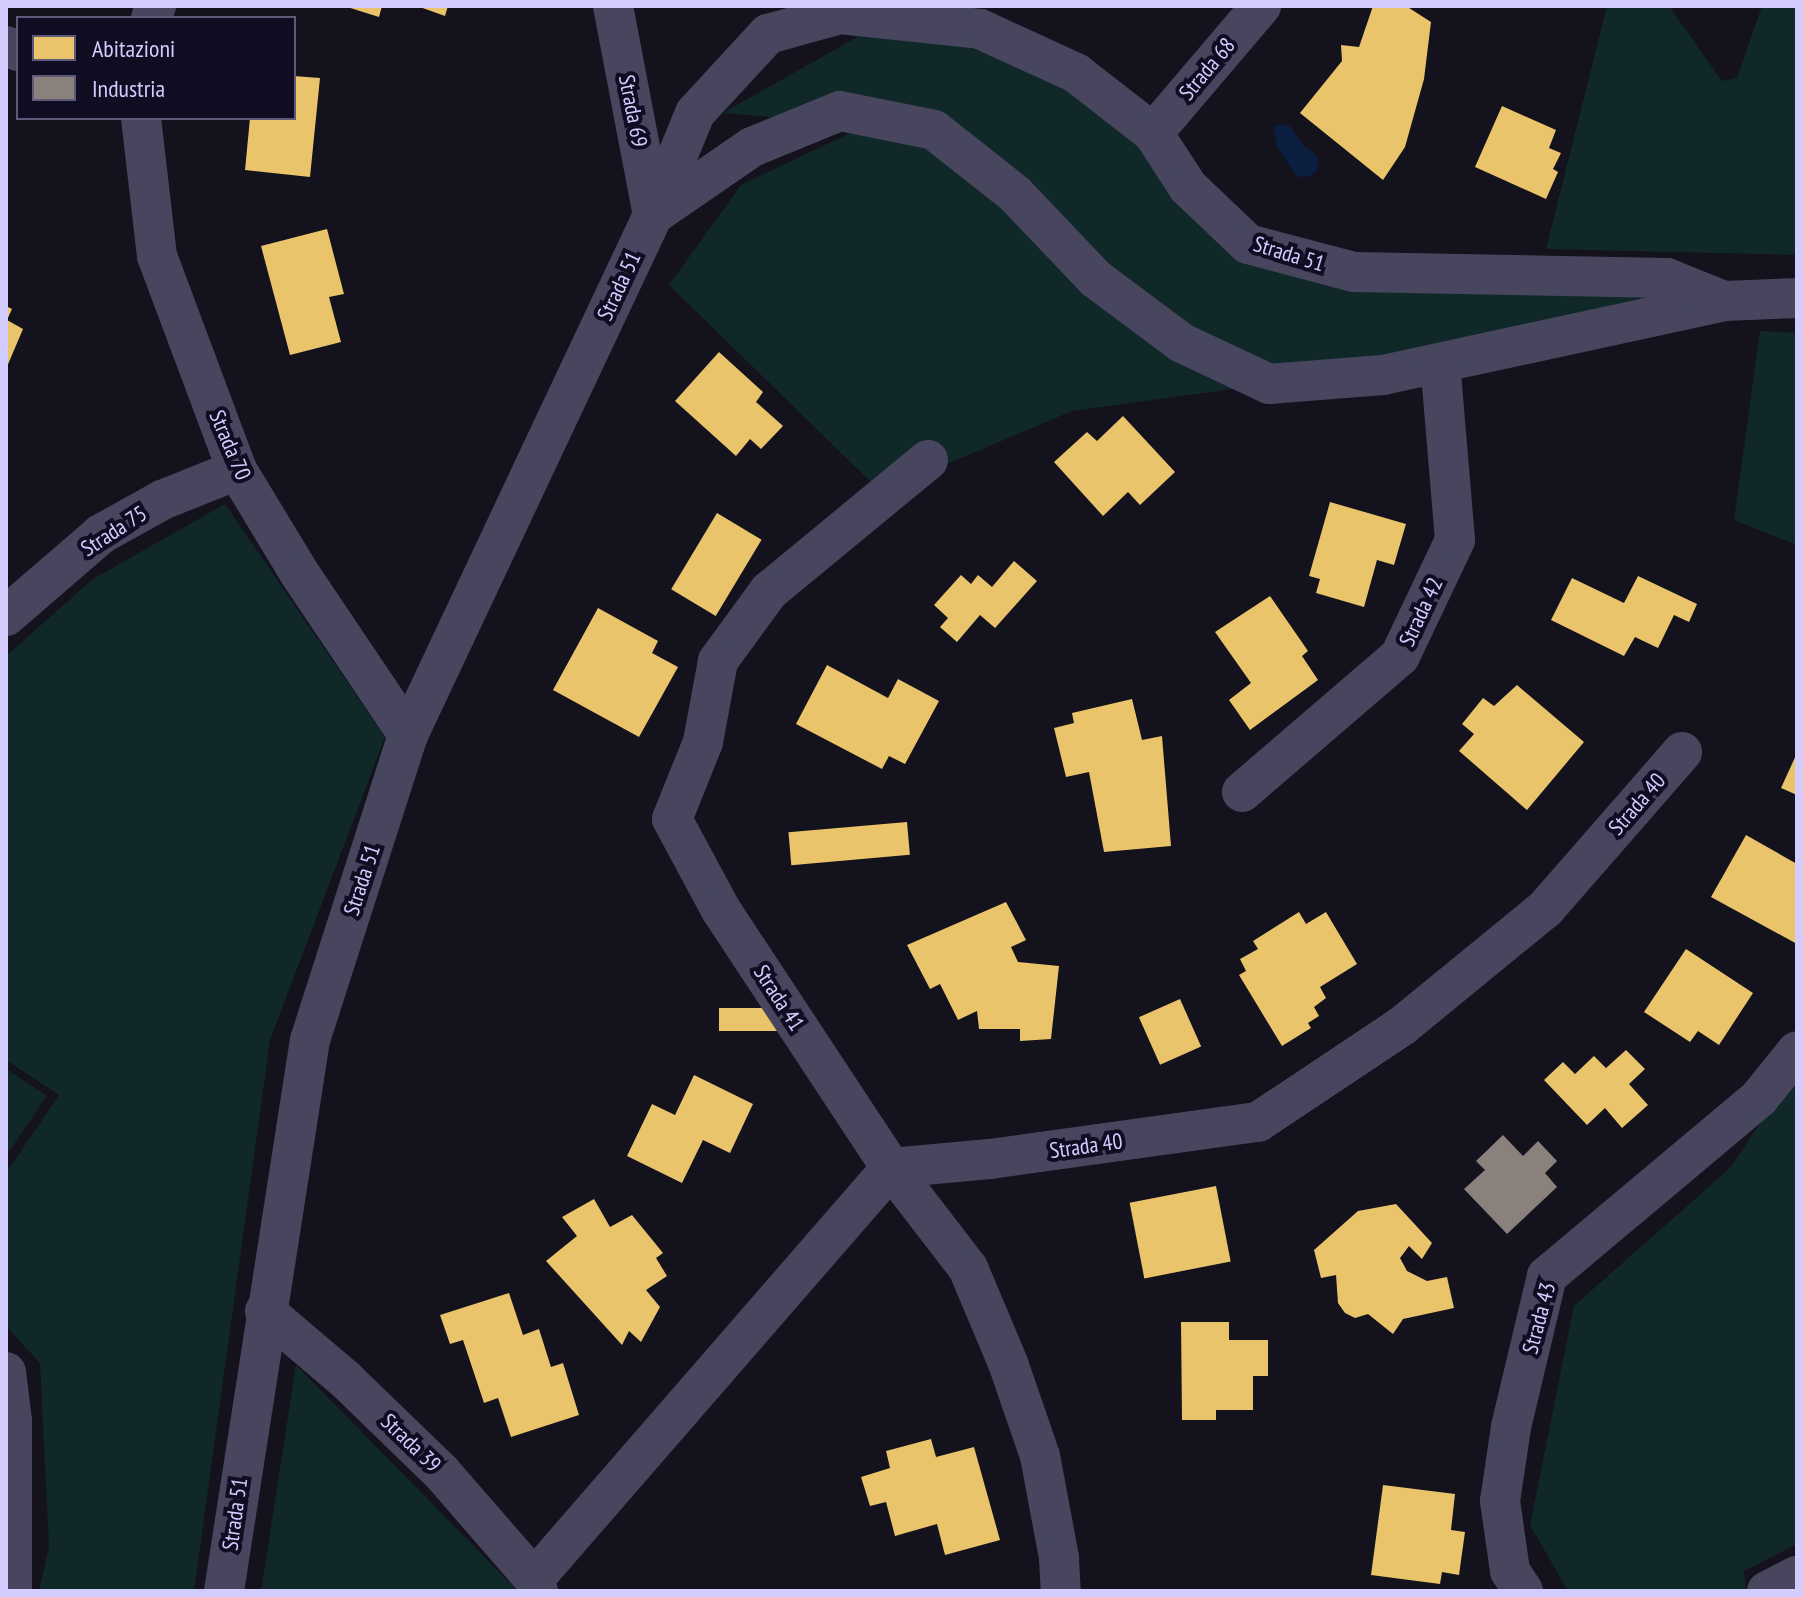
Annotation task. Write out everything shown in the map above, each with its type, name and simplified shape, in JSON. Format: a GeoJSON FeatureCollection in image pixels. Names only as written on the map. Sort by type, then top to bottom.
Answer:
{"type":"FeatureCollection","features":[{"type":"Feature","properties":{"kind":"street","name":"Strada 69"},"geometry":{"type":"LineString","coordinates":[[613,6],[653,215]]}},
{"type":"Feature","properties":{"kind":"street","name":"Strada 68"},"geometry":{"type":"LineString","coordinates":[[1153,133],[1261,6]]}},
{"type":"Feature","properties":{"kind":"street","name":"Strada 51"},"geometry":{"type":"LineString","coordinates":[[224,1591],[265,1311],[310,1040],[408,735],[653,215],[695,113],[768,34],[840,14],[980,29],[1076,73],[1153,133],[1188,187],[1248,244],[1354,272],[1667,278],[1724,301]]}},
{"type":"Feature","properties":{"kind":"street","name":"Strada 51"},"geometry":{"type":"LineString","coordinates":[[653,215],[752,147],[840,111],[934,130],[1015,194],[1096,279],[1182,343],[1269,384],[1383,375],[1724,301],[1797,298]]}},
{"type":"Feature","properties":{"kind":"street","name":"Strada 70"},"geometry":{"type":"LineString","coordinates":[[135,127],[157,256],[237,470],[300,574],[408,735]]}},
{"type":"Feature","properties":{"kind":"street","name":"Strada 42"},"geometry":{"type":"LineString","coordinates":[[1242,792],[1400,656],[1455,540],[1440,363]]}},
{"type":"Feature","properties":{"kind":"street","name":"Strada 41"},"geometry":{"type":"LineString","coordinates":[[928,460],[769,591],[718,661],[703,742],[672,819],[721,910],[891,1168],[968,1268],[1008,1363],[1040,1456],[1059,1558],[1061,1591]]}},
{"type":"Feature","properties":{"kind":"street","name":"Strada 75"},"geometry":{"type":"LineString","coordinates":[[6,616],[101,534],[162,500],[237,470]]}},
{"type":"Feature","properties":{"kind":"street","name":"Strada 40"},"geometry":{"type":"LineString","coordinates":[[891,1168],[990,1159],[1258,1122],[1402,1026],[1546,908],[1682,752]]}},
{"type":"Feature","properties":{"kind":"street","name":"Strada 43"},"geometry":{"type":"LineString","coordinates":[[1523,1591],[1510,1571],[1500,1501],[1511,1427],[1547,1276],[1759,1098],[1797,1051]]}},
{"type":"Feature","properties":{"kind":"street"},"geometry":{"type":"LineString","coordinates":[[536,1585],[891,1168]]}},
{"type":"Feature","properties":{"kind":"street","name":"Strada 39"},"geometry":{"type":"LineString","coordinates":[[265,1311],[345,1379],[442,1473],[536,1585]]}},
{"type":"Feature","properties":{"kind":"street"},"geometry":{"type":"LineString","coordinates":[[6,1372],[12,1421],[12,1591]]}},
{"type":"Feature","properties":{"kind":"street"},"geometry":{"type":"LineString","coordinates":[[1767,1591],[1797,1576]]}},
{"type":"Feature","properties":{"kind":"green space"},"geometry":{"type":"Polygon","coordinates":[[[1607,6],[1669,6],[1722,81],[1737,78],[1762,6],[1797,6],[1797,255],[1546,249],[1607,6]]]}},
{"type":"Feature","properties":{"kind":"green space"},"geometry":{"type":"Polygon","coordinates":[[[889,19],[1103,94],[1248,244],[1724,301],[1269,384],[1072,411],[881,492],[669,285],[741,185],[867,125],[723,113],[889,19]]]}},
{"type":"Feature","properties":{"kind":"green space"},"geometry":{"type":"Polygon","coordinates":[[[1760,331],[1797,333],[1797,545],[1734,520],[1760,331]]]}},
{"type":"Feature","properties":{"kind":"green space"},"geometry":{"type":"Polygon","coordinates":[[[225,504],[385,737],[270,1040],[194,1591],[39,1591],[49,1547],[40,1363],[6,1326],[6,1173],[59,1095],[6,1060],[6,656],[93,579],[225,504]]]}},
{"type":"Feature","properties":{"kind":"green space"},"geometry":{"type":"Polygon","coordinates":[[[6,1069],[47,1096],[6,1156],[6,1069]]]}},
{"type":"Feature","properties":{"kind":"green space"},"geometry":{"type":"Polygon","coordinates":[[[1797,1069],[1797,1544],[1744,1571],[1746,1591],[1568,1591],[1530,1525],[1574,1306],[1730,1168],[1797,1069]]]}},
{"type":"Feature","properties":{"kind":"green space"},"geometry":{"type":"Polygon","coordinates":[[[296,1365],[514,1587],[515,1591],[261,1591],[296,1365]]]}},
{"type":"Feature","properties":{"kind":"water"},"geometry":{"type":"Polygon","coordinates":[[[1282,124],[1290,126],[1302,144],[1317,156],[1318,170],[1310,176],[1297,177],[1276,145],[1274,127],[1282,124]]]}},
{"type":"Feature","properties":{"kind":"building: Abitazioni"},"geometry":{"type":"Polygon","coordinates":[[[344,6],[382,6],[379,17],[344,6]]]}},
{"type":"Feature","properties":{"kind":"building: Abitazioni"},"geometry":{"type":"Polygon","coordinates":[[[417,6],[448,6],[445,16],[417,6]]]}},
{"type":"Feature","properties":{"kind":"building: Abitazioni"},"geometry":{"type":"Polygon","coordinates":[[[1373,6],[1406,6],[1431,22],[1424,79],[1405,147],[1383,180],[1300,113],[1342,61],[1341,45],[1359,47],[1373,6]]]}},
{"type":"Feature","properties":{"kind":"building: Abitazioni"},"geometry":{"type":"Polygon","coordinates":[[[296,76],[320,78],[310,177],[245,170],[250,120],[296,120],[296,76]]]}},
{"type":"Feature","properties":{"kind":"building: Abitazioni"},"geometry":{"type":"Polygon","coordinates":[[[1502,106],[1556,130],[1549,148],[1561,153],[1553,169],[1558,172],[1546,199],[1475,167],[1502,106]]]}},
{"type":"Feature","properties":{"kind":"building: Abitazioni"},"geometry":{"type":"Polygon","coordinates":[[[327,229],[344,294],[329,297],[341,342],[290,355],[261,246],[327,229]]]}},
{"type":"Feature","properties":{"kind":"building: Abitazioni"},"geometry":{"type":"Polygon","coordinates":[[[6,306],[12,309],[7,320],[23,329],[6,369],[6,306]]]}},
{"type":"Feature","properties":{"kind":"building: Abitazioni"},"geometry":{"type":"Polygon","coordinates":[[[719,352],[763,392],[756,402],[783,426],[761,449],[750,439],[736,456],[675,401],[719,352]]]}},
{"type":"Feature","properties":{"kind":"building: Abitazioni"},"geometry":{"type":"Polygon","coordinates":[[[1123,416],[1175,472],[1140,505],[1128,492],[1103,516],[1054,462],[1087,432],[1097,441],[1123,416]]]}},
{"type":"Feature","properties":{"kind":"building: Abitazioni"},"geometry":{"type":"Polygon","coordinates":[[[1330,502],[1406,524],[1394,565],[1377,560],[1364,607],[1316,593],[1320,579],[1309,576],[1330,502]]]}},
{"type":"Feature","properties":{"kind":"building: Abitazioni"},"geometry":{"type":"Polygon","coordinates":[[[717,513],[762,540],[716,616],[671,589],[717,513]]]}},
{"type":"Feature","properties":{"kind":"building: Abitazioni"},"geometry":{"type":"Polygon","coordinates":[[[1014,561],[1037,581],[995,628],[980,615],[957,642],[940,627],[948,618],[934,605],[961,575],[971,584],[978,575],[992,587],[1014,561]]]}},
{"type":"Feature","properties":{"kind":"building: Abitazioni"},"geometry":{"type":"Polygon","coordinates":[[[1638,576],[1697,604],[1689,622],[1674,615],[1658,648],[1635,637],[1624,656],[1551,620],[1572,578],[1624,603],[1638,576]]]}},
{"type":"Feature","properties":{"kind":"building: Abitazioni"},"geometry":{"type":"Polygon","coordinates":[[[1270,596],[1308,651],[1302,656],[1318,680],[1250,730],[1229,700],[1251,683],[1215,632],[1270,596]]]}},
{"type":"Feature","properties":{"kind":"building: Abitazioni"},"geometry":{"type":"Polygon","coordinates":[[[598,608],[658,641],[652,653],[678,667],[639,737],[553,690],[598,608]]]}},
{"type":"Feature","properties":{"kind":"building: Abitazioni"},"geometry":{"type":"Polygon","coordinates":[[[827,665],[888,698],[898,679],[939,701],[905,764],[889,756],[882,769],[796,724],[827,665]]]}},
{"type":"Feature","properties":{"kind":"building: Abitazioni"},"geometry":{"type":"Polygon","coordinates":[[[1517,685],[1584,742],[1527,810],[1459,751],[1474,734],[1462,724],[1483,698],[1494,706],[1517,685]]]}},
{"type":"Feature","properties":{"kind":"building: Abitazioni"},"geometry":{"type":"Polygon","coordinates":[[[1132,699],[1142,740],[1162,736],[1171,846],[1104,852],[1089,772],[1066,777],[1054,728],[1074,723],[1072,713],[1132,699]]]}},
{"type":"Feature","properties":{"kind":"building: Abitazioni"},"geometry":{"type":"Polygon","coordinates":[[[1797,753],[1797,795],[1781,788],[1797,753]]]}},
{"type":"Feature","properties":{"kind":"building: Abitazioni"},"geometry":{"type":"Polygon","coordinates":[[[907,822],[910,855],[791,865],[788,832],[907,822]]]}},
{"type":"Feature","properties":{"kind":"building: Abitazioni"},"geometry":{"type":"Polygon","coordinates":[[[1746,835],[1797,864],[1797,944],[1711,897],[1746,835]]]}},
{"type":"Feature","properties":{"kind":"building: Abitazioni"},"geometry":{"type":"Polygon","coordinates":[[[1006,902],[1026,940],[1011,947],[1018,962],[1059,966],[1051,1039],[1020,1041],[1020,1029],[979,1029],[977,1011],[958,1020],[940,984],[930,989],[907,945],[1006,902]]]}},
{"type":"Feature","properties":{"kind":"building: Abitazioni"},"geometry":{"type":"Polygon","coordinates":[[[1299,912],[1306,924],[1326,912],[1357,964],[1320,987],[1326,998],[1314,1007],[1319,1016],[1308,1023],[1311,1028],[1282,1046],[1239,975],[1246,971],[1240,959],[1258,949],[1253,941],[1299,912]]]}},
{"type":"Feature","properties":{"kind":"building: Abitazioni"},"geometry":{"type":"Polygon","coordinates":[[[1686,949],[1753,993],[1719,1045],[1698,1031],[1690,1042],[1644,1012],[1686,949]]]}},
{"type":"Feature","properties":{"kind":"building: Abitazioni"},"geometry":{"type":"Polygon","coordinates":[[[1180,999],[1201,1047],[1160,1065],[1139,1017],[1180,999]]]}},
{"type":"Feature","properties":{"kind":"building: Abitazioni"},"geometry":{"type":"Polygon","coordinates":[[[719,1008],[782,1008],[782,1031],[719,1031],[719,1008]]]}},
{"type":"Feature","properties":{"kind":"building: Abitazioni"},"geometry":{"type":"Polygon","coordinates":[[[1626,1050],[1645,1069],[1629,1084],[1648,1105],[1622,1128],[1605,1108],[1587,1125],[1544,1080],[1563,1062],[1575,1074],[1594,1056],[1606,1068],[1626,1050]]]}},
{"type":"Feature","properties":{"kind":"building: Abitazioni"},"geometry":{"type":"Polygon","coordinates":[[[694,1075],[753,1104],[730,1153],[703,1140],[682,1183],[627,1156],[652,1104],[675,1115],[694,1075]]]}},
{"type":"Feature","properties":{"kind":"building: Abitazioni"},"geometry":{"type":"Polygon","coordinates":[[[1216,1186],[1231,1262],[1144,1278],[1130,1203],[1216,1186]]]}},
{"type":"Feature","properties":{"kind":"building: Abitazioni"},"geometry":{"type":"Polygon","coordinates":[[[594,1199],[610,1227],[632,1215],[663,1253],[656,1258],[667,1276],[646,1290],[660,1307],[641,1342],[629,1331],[622,1345],[546,1261],[577,1236],[562,1217],[594,1199]]]}},
{"type":"Feature","properties":{"kind":"building: Abitazioni"},"geometry":{"type":"Polygon","coordinates":[[[1396,1204],[1432,1243],[1422,1259],[1409,1246],[1400,1258],[1407,1271],[1427,1281],[1447,1277],[1454,1308],[1403,1319],[1393,1334],[1368,1314],[1355,1318],[1345,1313],[1338,1303],[1336,1275],[1321,1278],[1314,1250],[1358,1211],[1396,1204]]]}},
{"type":"Feature","properties":{"kind":"building: Abitazioni"},"geometry":{"type":"Polygon","coordinates":[[[509,1293],[523,1335],[539,1329],[551,1367],[563,1363],[579,1415],[511,1437],[498,1398],[484,1403],[463,1340],[450,1344],[440,1315],[509,1293]]]}},
{"type":"Feature","properties":{"kind":"building: Abitazioni"},"geometry":{"type":"Polygon","coordinates":[[[1181,1322],[1229,1322],[1229,1340],[1268,1340],[1268,1376],[1253,1376],[1253,1410],[1216,1410],[1216,1420],[1182,1420],[1181,1322]]]}},
{"type":"Feature","properties":{"kind":"building: Abitazioni"},"geometry":{"type":"Polygon","coordinates":[[[931,1439],[936,1457],[974,1447],[1000,1540],[945,1555],[937,1524],[895,1536],[886,1502],[870,1506],[861,1477],[890,1468],[886,1451],[931,1439]]]}},
{"type":"Feature","properties":{"kind":"building: Abitazioni"},"geometry":{"type":"Polygon","coordinates":[[[1383,1485],[1455,1494],[1451,1530],[1465,1532],[1459,1575],[1442,1572],[1440,1584],[1371,1575],[1383,1485]]]}},
{"type":"Feature","properties":{"kind":"building: Industria"},"geometry":{"type":"Polygon","coordinates":[[[1503,1135],[1523,1156],[1538,1141],[1557,1161],[1545,1173],[1557,1187],[1507,1234],[1464,1189],[1485,1170],[1476,1161],[1503,1135]]]}}]}
